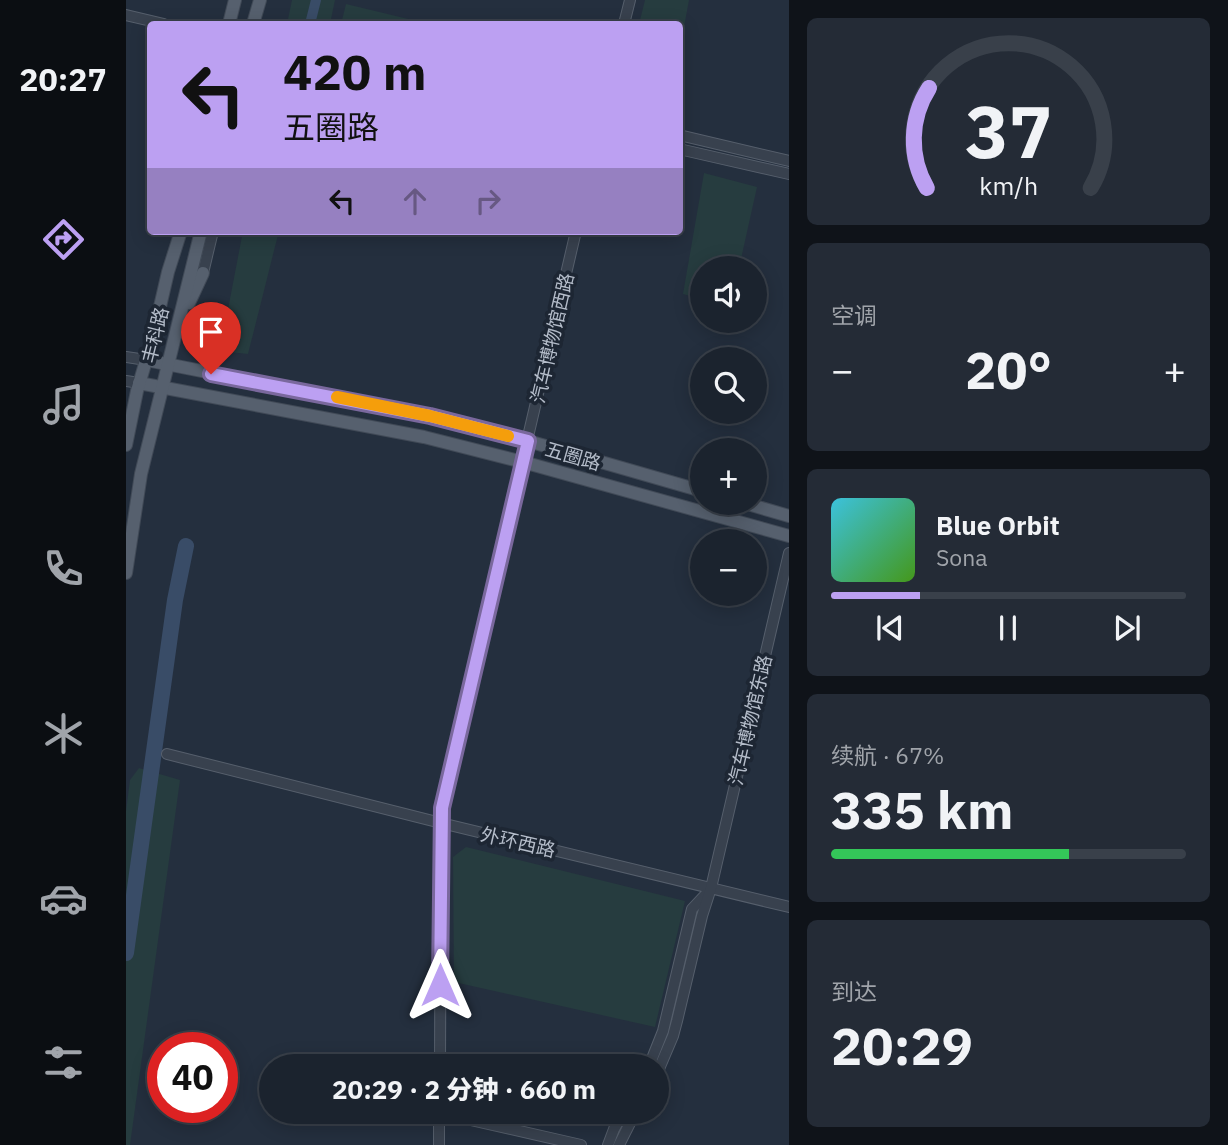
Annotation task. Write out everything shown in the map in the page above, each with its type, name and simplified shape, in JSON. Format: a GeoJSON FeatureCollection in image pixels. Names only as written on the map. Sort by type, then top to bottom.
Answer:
{"type":"FeatureCollection","features":[{"type":"Feature","properties":{"kind":"main road"},"geometry":{"type":"LineString","coordinates":[[230,21],[235,0]]}},
{"type":"Feature","properties":{"kind":"main road"},"geometry":{"type":"LineString","coordinates":[[254,21],[260,0]]}},
{"type":"Feature","properties":{"kind":"main road","name":"丰科路"},"geometry":{"type":"LineString","coordinates":[[126,444],[133,382],[146,360],[180,235]]}},
{"type":"Feature","properties":{"kind":"main road","name":"丰科路"},"geometry":{"type":"LineString","coordinates":[[126,573],[141,474],[200,235]]}},
{"type":"Feature","properties":{"kind":"main road"},"geometry":{"type":"LineString","coordinates":[[179,318],[203,273]]}},
{"type":"Feature","properties":{"kind":"main road","name":"五圈路"},"geometry":{"type":"LineString","coordinates":[[146,360],[430,416],[690,488]]}},
{"type":"Feature","properties":{"kind":"main road","name":"五圈路"},"geometry":{"type":"LineString","coordinates":[[133,382],[424,437],[789,536]]}},
{"type":"Feature","properties":{"kind":"main road"},"geometry":{"type":"LineString","coordinates":[[767,510],[789,516]]}},
{"type":"Feature","properties":{"kind":"street"},"geometry":{"type":"LineString","coordinates":[[625,21],[630,0]]}},
{"type":"Feature","properties":{"kind":"street"},"geometry":{"type":"LineString","coordinates":[[126,15],[151,21]]}},
{"type":"Feature","properties":{"kind":"street"},"geometry":{"type":"LineString","coordinates":[[683,136],[789,161]]}},
{"type":"Feature","properties":{"kind":"street"},"geometry":{"type":"LineString","coordinates":[[683,150],[789,174]]}},
{"type":"Feature","properties":{"kind":"street"},"geometry":{"type":"LineString","coordinates":[[203,273],[212,235]]}},
{"type":"Feature","properties":{"kind":"street","name":"汽车博物馆西路"},"geometry":{"type":"LineString","coordinates":[[440,1054],[441,823],[444,795],[575,235]]}},
{"type":"Feature","properties":{"kind":"street"},"geometry":{"type":"LineString","coordinates":[[126,357],[146,360]]}},
{"type":"Feature","properties":{"kind":"street","name":"汽车博物馆东路"},"geometry":{"type":"LineString","coordinates":[[665,1054],[673,1036],[711,888],[789,553]]}},
{"type":"Feature","properties":{"kind":"street","name":"外环西路"},"geometry":{"type":"LineString","coordinates":[[167,754],[789,907]]}},
{"type":"Feature","properties":{"kind":"street"},"geometry":{"type":"LineString","coordinates":[[654,1054],[663,1031],[692,909],[711,888]]}},
{"type":"Feature","properties":{"kind":"street"},"geometry":{"type":"LineString","coordinates":[[439,1124],[439,1145]]}},
{"type":"Feature","properties":{"kind":"street"},"geometry":{"type":"LineString","coordinates":[[488,1124],[581,1145]]}},
{"type":"Feature","properties":{"kind":"street"},"geometry":{"type":"LineString","coordinates":[[608,1145],[617,1124]]}},
{"type":"Feature","properties":{"kind":"street"},"geometry":{"type":"LineString","coordinates":[[619,1145],[630,1124]]}},
{"type":"Feature","properties":{"kind":"green space"},"geometry":{"type":"Polygon","coordinates":[[[292,0],[335,0],[331,21],[288,21],[292,0]]]}},
{"type":"Feature","properties":{"kind":"green space"},"geometry":{"type":"Polygon","coordinates":[[[645,0],[689,0],[683,32],[683,21],[640,21],[645,0]]]}},
{"type":"Feature","properties":{"kind":"green space"},"geometry":{"type":"Polygon","coordinates":[[[346,4],[417,21],[342,21],[346,4]]]}},
{"type":"Feature","properties":{"kind":"green space"},"geometry":{"type":"Polygon","coordinates":[[[704,173],[757,187],[742,256],[690,256],[690,296],[683,294],[704,173]]]}},
{"type":"Feature","properties":{"kind":"green space"},"geometry":{"type":"Polygon","coordinates":[[[242,235],[278,235],[248,354],[220,351],[242,235]]]}},
{"type":"Feature","properties":{"kind":"green space"},"geometry":{"type":"Polygon","coordinates":[[[139,768],[180,780],[130,1145],[126,1145],[126,811],[130,780],[139,768]]]}},
{"type":"Feature","properties":{"kind":"green space"},"geometry":{"type":"Polygon","coordinates":[[[466,847],[685,901],[655,1027],[454,982],[453,857],[466,847]]]}},
{"type":"Feature","properties":{"kind":"waterway"},"geometry":{"type":"LineString","coordinates":[[311,21],[316,0]]}},
{"type":"Feature","properties":{"kind":"waterway"},"geometry":{"type":"LineString","coordinates":[[126,953],[175,600],[186,546]]}},
{"type":"Feature","properties":{"kind":"slow traffic"},"geometry":{"type":"LineString","coordinates":[[337,397],[430,416],[508,436]]}},
{"type":"Feature","properties":{"kind":"route"},"geometry":{"type":"LineString","coordinates":[[211,374],[430,416],[528,441],[442,808],[440,985]]}}]}
